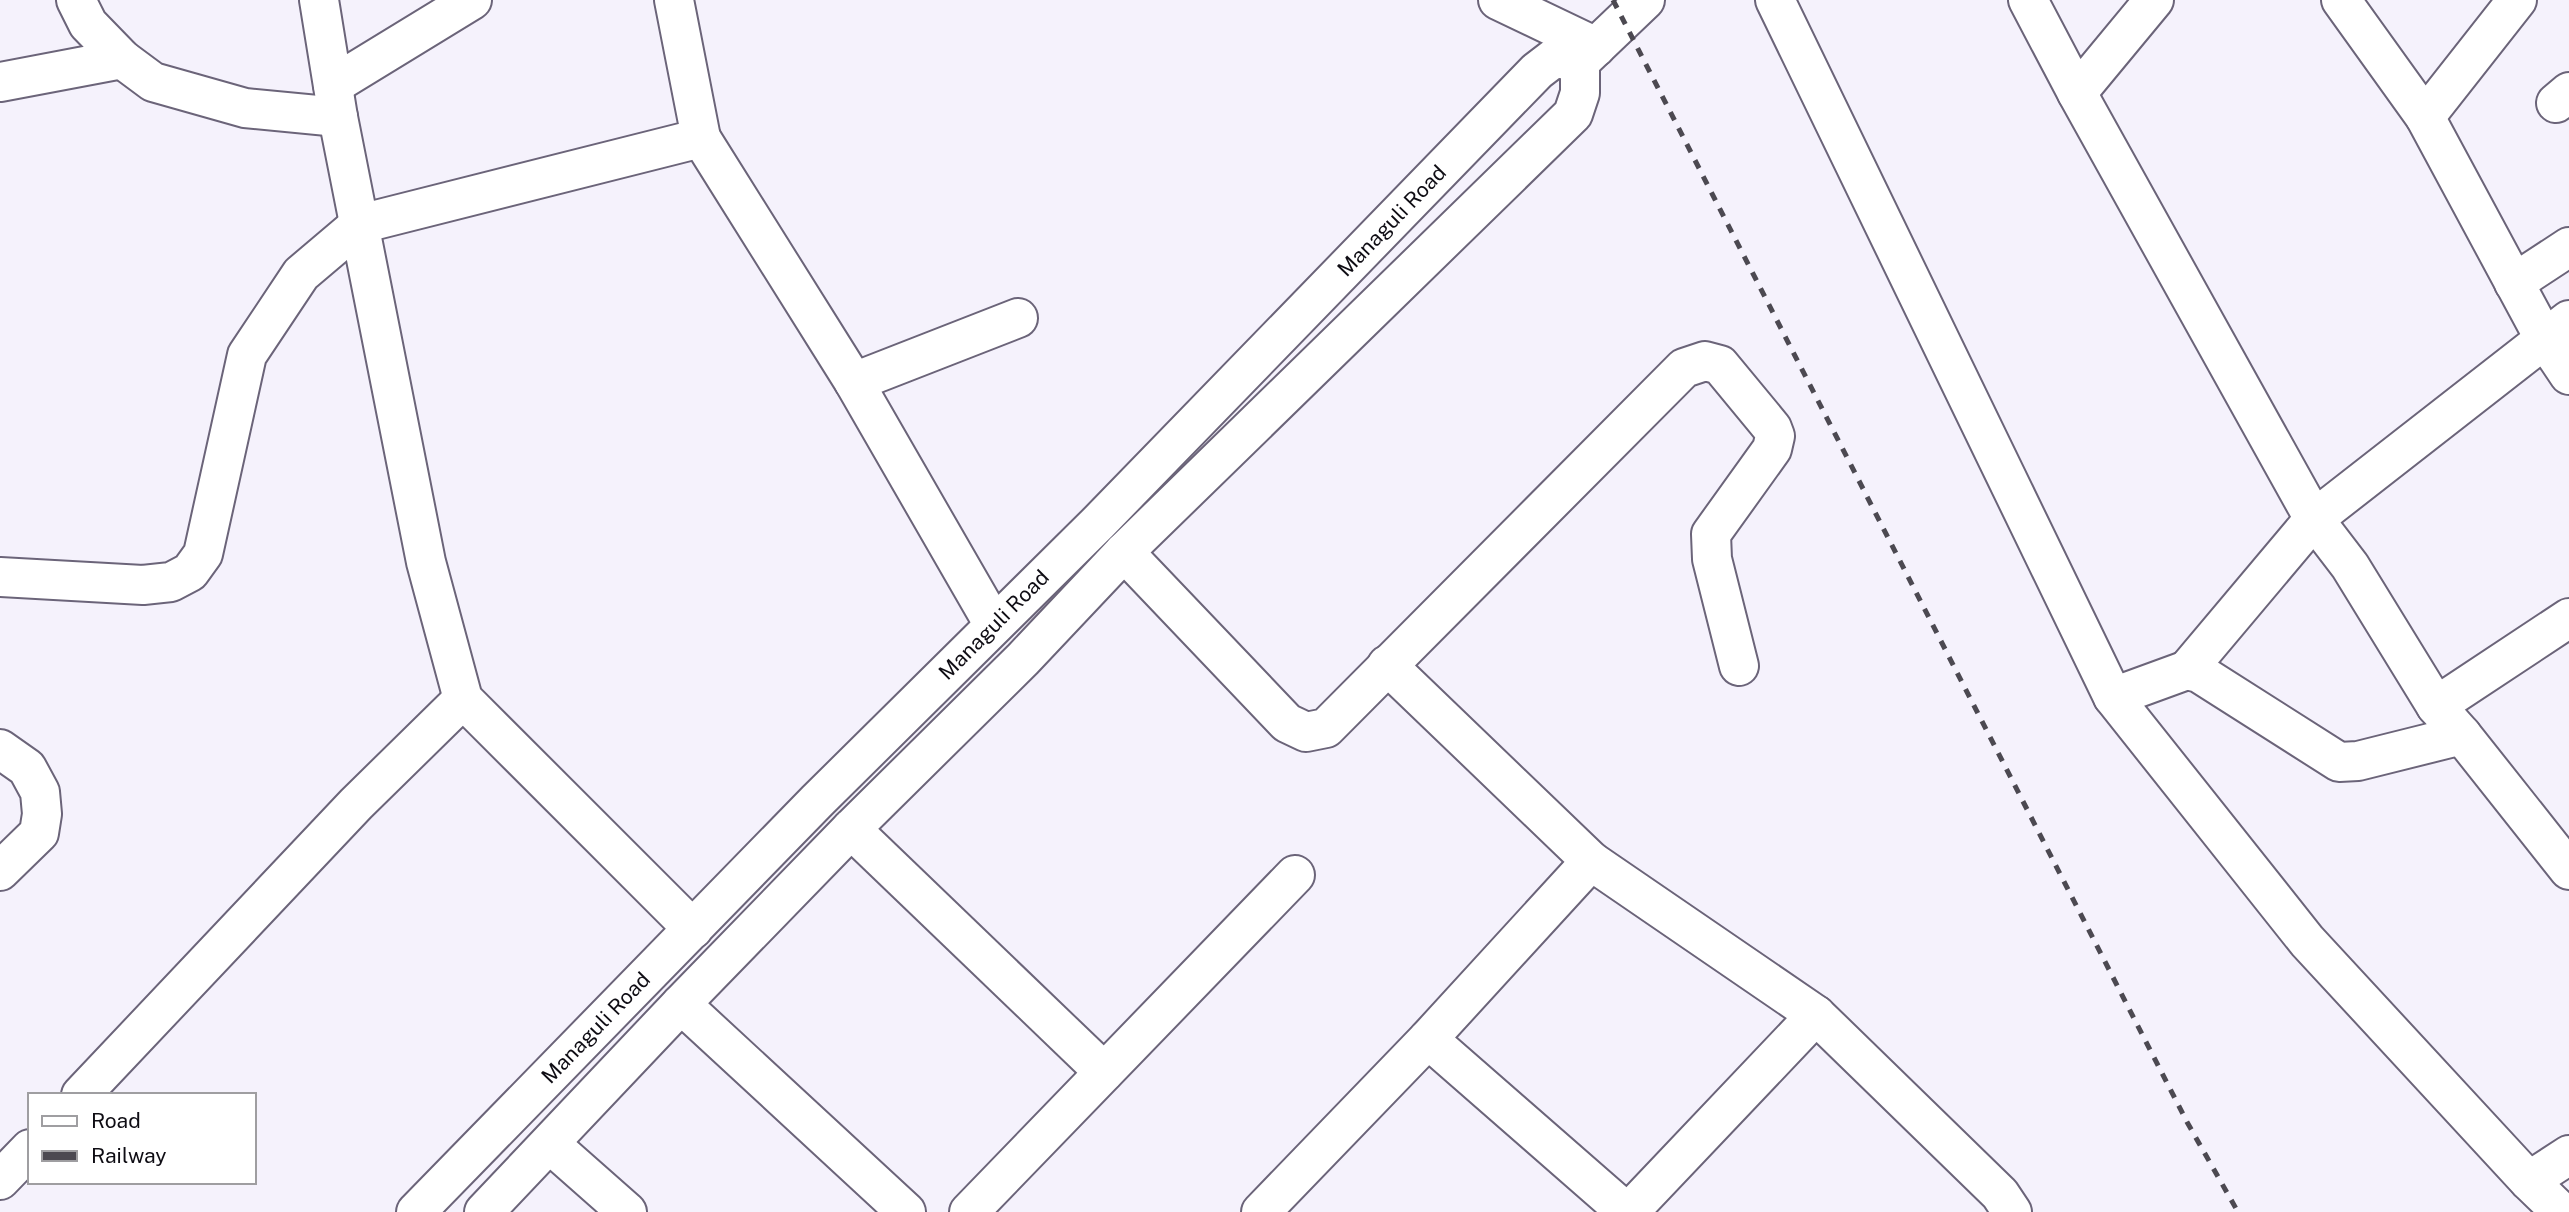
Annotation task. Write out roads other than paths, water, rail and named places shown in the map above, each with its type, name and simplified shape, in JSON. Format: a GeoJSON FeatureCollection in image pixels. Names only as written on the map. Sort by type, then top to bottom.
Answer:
{"type":"FeatureCollection","features":[{"type":"Feature","properties":{"kind":"street"},"geometry":{"type":"LineString","coordinates":[[76,0],[88,24],[122,60],[153,82],[245,108],[336,101],[472,0]]}},
{"type":"Feature","properties":{"kind":"street"},"geometry":{"type":"LineString","coordinates":[[318,0],[426,562],[463,699],[693,929]]}},
{"type":"Feature","properties":{"kind":"street"},"geometry":{"type":"LineString","coordinates":[[674,0],[701,138],[854,382],[994,625]]}},
{"type":"Feature","properties":{"kind":"street"},"geometry":{"type":"LineString","coordinates":[[1498,0],[1588,55],[1645,0]]}},
{"type":"Feature","properties":{"kind":"street"},"geometry":{"type":"LineString","coordinates":[[1775,0],[2113,697],[2308,941],[2529,1181],[2561,1212]]}},
{"type":"Feature","properties":{"kind":"street"},"geometry":{"type":"LineString","coordinates":[[2028,0],[2314,519],[2350,566],[2436,706],[2569,870]]}},
{"type":"Feature","properties":{"kind":"street"},"geometry":{"type":"LineString","coordinates":[[2077,93],[2154,0]]}},
{"type":"Feature","properties":{"kind":"street"},"geometry":{"type":"LineString","coordinates":[[2341,0],[2425,117],[2514,283],[2556,329],[2569,375]]}},
{"type":"Feature","properties":{"kind":"street"},"geometry":{"type":"LineString","coordinates":[[2425,117],[2517,0]]}},
{"type":"Feature","properties":{"kind":"street","name":"Managuli Road"},"geometry":{"type":"LineString","coordinates":[[416,1212],[817,801],[1099,522],[1537,71],[1554,58],[1588,55],[1573,114],[1124,552],[1023,659],[851,829],[681,1004],[484,1212]]}},
{"type":"Feature","properties":{"kind":"street"},"geometry":{"type":"LineString","coordinates":[[0,82],[122,60]]}},
{"type":"Feature","properties":{"kind":"street"},"geometry":{"type":"LineString","coordinates":[[0,577],[143,585],[171,582],[190,572],[203,554],[247,355],[301,274],[360,224],[701,138]]}},
{"type":"Feature","properties":{"kind":"street"},"geometry":{"type":"LineString","coordinates":[[2514,283],[2569,247]]}},
{"type":"Feature","properties":{"kind":"street"},"geometry":{"type":"LineString","coordinates":[[854,382],[1018,318]]}},
{"type":"Feature","properties":{"kind":"street"},"geometry":{"type":"LineString","coordinates":[[2113,697],[2187,670],[2314,519],[2556,329]]}},
{"type":"Feature","properties":{"kind":"street"},"geometry":{"type":"LineString","coordinates":[[1124,552],[1287,723],[1306,732],[1326,728],[1684,368],[1704,360],[1720,365],[1772,428],[1775,436],[1772,449],[1711,534],[1712,559],[1739,666]]}},
{"type":"Feature","properties":{"kind":"street"},"geometry":{"type":"LineString","coordinates":[[2436,706],[2569,618]]}},
{"type":"Feature","properties":{"kind":"street"},"geometry":{"type":"LineString","coordinates":[[1387,665],[1591,861],[1816,1015],[2003,1206]]}},
{"type":"Feature","properties":{"kind":"street"},"geometry":{"type":"LineString","coordinates":[[2187,670],[2208,676],[2339,762],[2358,761],[2462,735]]}},
{"type":"Feature","properties":{"kind":"street"},"geometry":{"type":"LineString","coordinates":[[83,1093],[356,804],[463,699]]}},
{"type":"Feature","properties":{"kind":"street"},"geometry":{"type":"LineString","coordinates":[[0,749],[27,768],[40,792],[43,814],[39,833],[0,871]]}},
{"type":"Feature","properties":{"kind":"street"},"geometry":{"type":"LineString","coordinates":[[851,829],[1104,1072]]}},
{"type":"Feature","properties":{"kind":"street"},"geometry":{"type":"LineString","coordinates":[[1261,1212],[1428,1039],[1591,861]]}},
{"type":"Feature","properties":{"kind":"street"},"geometry":{"type":"LineString","coordinates":[[968,1212],[1295,875]]}},
{"type":"Feature","properties":{"kind":"street"},"geometry":{"type":"LineString","coordinates":[[681,1004],[906,1212]]}},
{"type":"Feature","properties":{"kind":"street"},"geometry":{"type":"LineString","coordinates":[[1428,1039],[1628,1212],[1816,1015]]}},
{"type":"Feature","properties":{"kind":"street"},"geometry":{"type":"LineString","coordinates":[[550,1144],[627,1212]]}},
{"type":"Feature","properties":{"kind":"street"},"geometry":{"type":"LineString","coordinates":[[0,1181],[28,1151]]}},
{"type":"Feature","properties":{"kind":"street"},"geometry":{"type":"LineString","coordinates":[[2529,1181],[2569,1155]]}},
{"type":"Feature","properties":{"kind":"railway"},"geometry":{"type":"LineString","coordinates":[[1613,0],[2187,1122],[2238,1212]]}}]}
